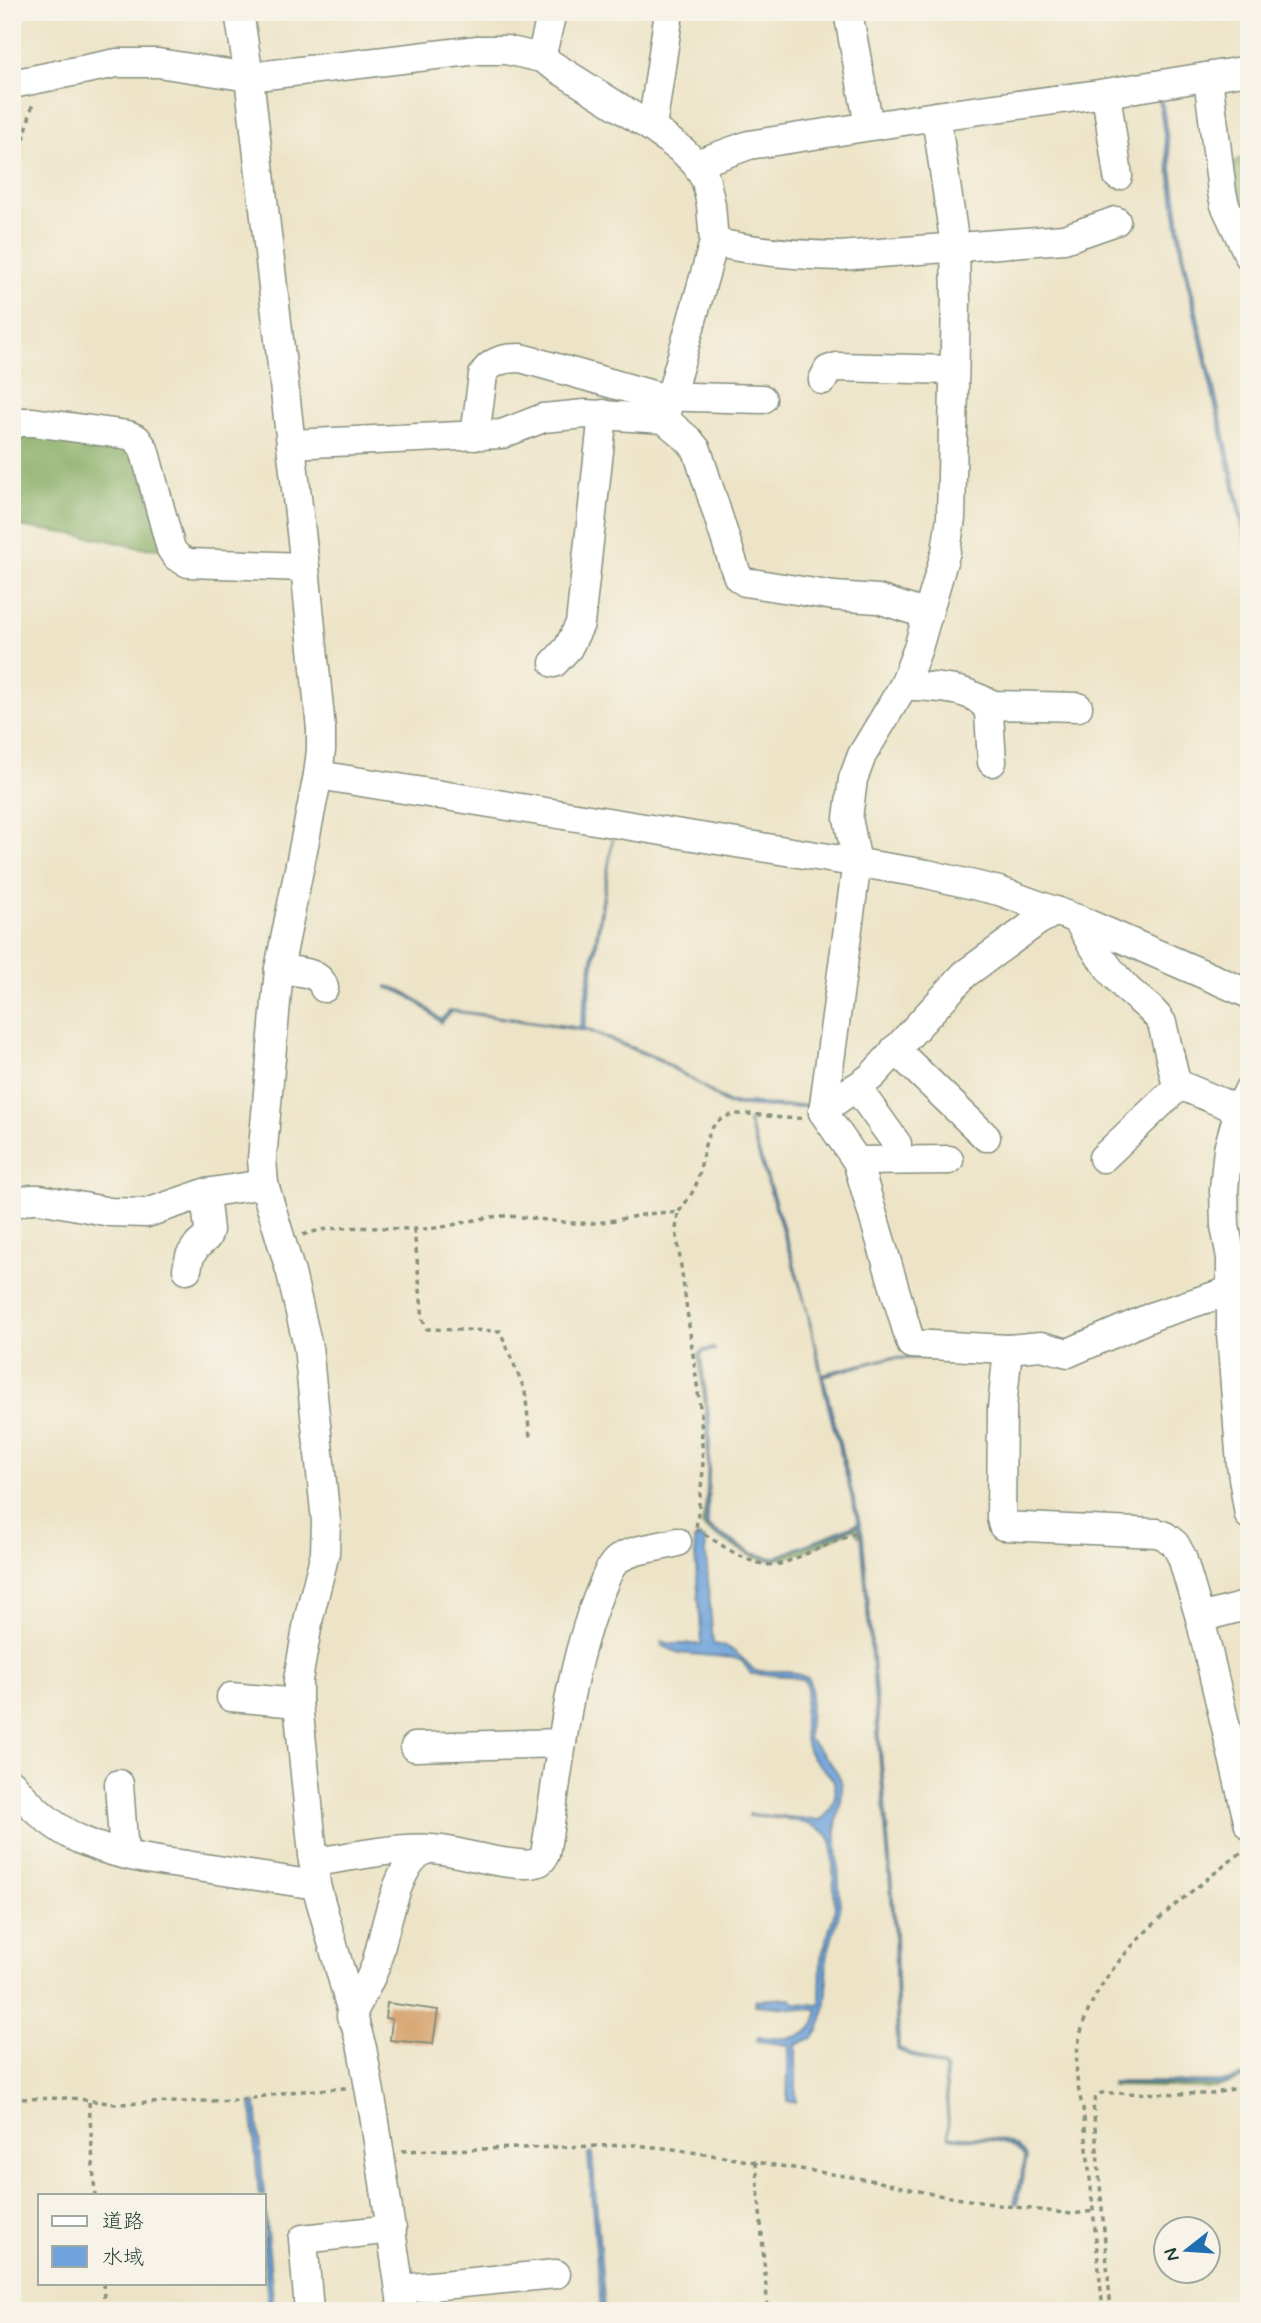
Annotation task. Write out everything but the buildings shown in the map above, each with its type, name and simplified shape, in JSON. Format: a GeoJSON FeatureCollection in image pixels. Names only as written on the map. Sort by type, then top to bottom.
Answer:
{"type":"FeatureCollection","features":[{"type":"Feature","properties":{"kind":"street"},"geometry":{"type":"LineString","coordinates":[[239,12],[249,77],[291,444],[321,729],[318,775],[279,969],[263,1135],[264,1184],[291,1273],[308,1347],[326,1521],[325,1553],[309,1617],[298,1680],[314,1873],[351,2016],[362,2048],[402,2300],[556,2274]]}},
{"type":"Feature","properties":{"kind":"street"},"geometry":{"type":"LineString","coordinates":[[541,58],[552,12]]}},
{"type":"Feature","properties":{"kind":"street"},"geometry":{"type":"LineString","coordinates":[[652,128],[669,12]]}},
{"type":"Feature","properties":{"kind":"street"},"geometry":{"type":"LineString","coordinates":[[848,12],[869,126]]}},
{"type":"Feature","properties":{"kind":"street"},"geometry":{"type":"LineString","coordinates":[[12,84],[117,64],[158,63],[249,77],[478,50],[506,50],[541,58],[684,151],[706,181],[714,242],[667,407]]}},
{"type":"Feature","properties":{"kind":"street"},"geometry":{"type":"LineString","coordinates":[[696,164],[749,145],[1249,70]]}},
{"type":"Feature","properties":{"kind":"street"},"geometry":{"type":"LineString","coordinates":[[1208,77],[1222,192],[1230,217],[1249,256]]}},
{"type":"Feature","properties":{"kind":"street"},"geometry":{"type":"LineString","coordinates":[[1106,93],[1118,176]]}},
{"type":"Feature","properties":{"kind":"street"},"geometry":{"type":"LineString","coordinates":[[936,116],[955,246],[951,518],[946,551],[928,615],[904,685],[862,755],[853,779],[848,818],[857,862],[823,1112],[857,1161],[911,1344],[1008,1349],[1041,1346],[1068,1353],[1156,1315],[1233,1290]]}},
{"type":"Feature","properties":{"kind":"street"},"geometry":{"type":"LineString","coordinates":[[714,242],[808,256],[840,256],[1064,239],[1116,221]]}},
{"type":"Feature","properties":{"kind":"street"},"geometry":{"type":"LineString","coordinates":[[475,436],[485,369],[509,358],[521,358],[656,396],[667,407],[697,450],[738,577],[745,582],[834,596],[878,599],[928,615]]}},
{"type":"Feature","properties":{"kind":"street"},"geometry":{"type":"LineString","coordinates":[[823,380],[828,370],[837,367],[953,370]]}},
{"type":"Feature","properties":{"kind":"street"},"geometry":{"type":"LineString","coordinates":[[291,444],[502,434],[543,418],[762,399]]}},
{"type":"Feature","properties":{"kind":"street"},"geometry":{"type":"LineString","coordinates":[[554,663],[568,648],[580,624],[603,414]]}},
{"type":"Feature","properties":{"kind":"street"},"geometry":{"type":"LineString","coordinates":[[12,425],[33,422],[128,435],[137,439],[144,449],[171,549],[177,558],[188,563],[305,567]]}},
{"type":"Feature","properties":{"kind":"street"},"geometry":{"type":"LineString","coordinates":[[904,685],[966,692],[994,705],[1078,707]]}},
{"type":"Feature","properties":{"kind":"street"},"geometry":{"type":"LineString","coordinates":[[978,698],[989,713],[992,762]]}},
{"type":"Feature","properties":{"kind":"street"},"geometry":{"type":"LineString","coordinates":[[318,775],[857,862],[987,888],[1066,915],[1249,994]]}},
{"type":"Feature","properties":{"kind":"street"},"geometry":{"type":"LineString","coordinates":[[823,1112],[834,1101],[872,1076],[965,974],[986,957],[1066,915]]}},
{"type":"Feature","properties":{"kind":"street"},"geometry":{"type":"LineString","coordinates":[[1066,915],[1106,966],[1158,1016],[1175,1078],[1180,1085],[1244,1100],[1228,1149],[1224,1189],[1233,1290],[1233,1357],[1241,1465],[1249,1515]]}},
{"type":"Feature","properties":{"kind":"street"},"geometry":{"type":"LineString","coordinates":[[279,969],[315,976],[323,982],[324,988]]}},
{"type":"Feature","properties":{"kind":"street"},"geometry":{"type":"LineString","coordinates":[[895,1049],[986,1137]]}},
{"type":"Feature","properties":{"kind":"street"},"geometry":{"type":"LineString","coordinates":[[1103,1158],[1180,1085]]}},
{"type":"Feature","properties":{"kind":"street"},"geometry":{"type":"LineString","coordinates":[[857,1088],[897,1144]]}},
{"type":"Feature","properties":{"kind":"street"},"geometry":{"type":"LineString","coordinates":[[857,1161],[948,1160]]}},
{"type":"Feature","properties":{"kind":"street"},"geometry":{"type":"LineString","coordinates":[[12,1204],[40,1199],[110,1212],[147,1213],[205,1193],[264,1184]]}},
{"type":"Feature","properties":{"kind":"street"},"geometry":{"type":"LineString","coordinates":[[187,1269],[190,1256],[207,1237],[209,1230],[205,1193]]}},
{"type":"Feature","properties":{"kind":"street"},"geometry":{"type":"LineString","coordinates":[[1008,1349],[1002,1408],[1003,1526],[1157,1533],[1166,1536],[1175,1544],[1182,1557],[1200,1618],[1249,1825]]}},
{"type":"Feature","properties":{"kind":"street"},"geometry":{"type":"LineString","coordinates":[[16,1793],[61,1829],[83,1841],[124,1854],[160,1861],[314,1873],[369,1853],[447,1850],[499,1861],[531,1864],[539,1862],[545,1854],[562,1743],[582,1649],[592,1611],[611,1567],[624,1556],[686,1535]]}},
{"type":"Feature","properties":{"kind":"street"},"geometry":{"type":"LineString","coordinates":[[1200,1618],[1249,1605]]}},
{"type":"Feature","properties":{"kind":"street"},"geometry":{"type":"LineString","coordinates":[[231,1697],[298,1703]]}},
{"type":"Feature","properties":{"kind":"street"},"geometry":{"type":"LineString","coordinates":[[415,1747],[562,1743]]}},
{"type":"Feature","properties":{"kind":"street"},"geometry":{"type":"LineString","coordinates":[[119,1784],[124,1854]]}},
{"type":"Feature","properties":{"kind":"street"},"geometry":{"type":"LineString","coordinates":[[351,2016],[374,1970],[391,1904],[401,1881],[413,1858],[426,1850]]}},
{"type":"Feature","properties":{"kind":"street"},"geometry":{"type":"LineString","coordinates":[[309,2311],[303,2239],[392,2229]]}},
{"type":"Feature","properties":{"kind":"path"},"geometry":{"type":"LineString","coordinates":[[12,188],[34,97],[48,77]]}},
{"type":"Feature","properties":{"kind":"path"},"geometry":{"type":"LineString","coordinates":[[823,1112],[796,1118],[730,1115],[714,1123],[708,1132],[695,1188],[678,1213],[676,1229],[701,1415],[703,1471],[686,1535],[772,1566],[855,1533]]}},
{"type":"Feature","properties":{"kind":"path"},"geometry":{"type":"LineString","coordinates":[[281,1244],[322,1228],[437,1228],[491,1217],[522,1217],[577,1223],[626,1220],[664,1212],[678,1213]]}},
{"type":"Feature","properties":{"kind":"path"},"geometry":{"type":"LineString","coordinates":[[414,1229],[423,1320],[427,1329],[499,1331],[525,1391],[530,1437]]}},
{"type":"Feature","properties":{"kind":"path"},"geometry":{"type":"LineString","coordinates":[[1103,2311],[1083,2108],[1077,2088],[1078,2045],[1082,2026],[1090,2006],[1114,1968],[1145,1932],[1249,1847]]}},
{"type":"Feature","properties":{"kind":"path"},"geometry":{"type":"LineString","coordinates":[[1111,2311],[1093,2104],[1096,2097],[1101,2093],[1212,2094],[1249,2085]]}},
{"type":"Feature","properties":{"kind":"path"},"geometry":{"type":"LineString","coordinates":[[12,2099],[71,2098],[116,2104],[241,2100],[289,2092],[369,2086]]}},
{"type":"Feature","properties":{"kind":"path"},"geometry":{"type":"LineString","coordinates":[[89,2102],[95,2194]]}},
{"type":"Feature","properties":{"kind":"path"},"geometry":{"type":"LineString","coordinates":[[380,2151],[636,2146],[673,2149],[876,2181],[999,2205],[1072,2214],[1094,2211]]}},
{"type":"Feature","properties":{"kind":"path"},"geometry":{"type":"LineString","coordinates":[[756,2162],[768,2311]]}},
{"type":"Feature","properties":{"kind":"path"},"geometry":{"type":"LineString","coordinates":[[103,2284],[106,2311]]}},
{"type":"Feature","properties":{"kind":"green space"},"geometry":{"type":"Polygon","coordinates":[[[1249,158],[1249,242],[1226,172],[1239,159],[1249,158]]]}},
{"type":"Feature","properties":{"kind":"green space"},"geometry":{"type":"Polygon","coordinates":[[[12,425],[128,435],[171,549],[140,548],[103,539],[12,525],[12,425]]]}},
{"type":"Feature","properties":{"kind":"green space"},"geometry":{"type":"Polygon","coordinates":[[[698,1353],[706,1396],[708,1438],[698,1353]]]}},
{"type":"Feature","properties":{"kind":"green space"},"geometry":{"type":"Polygon","coordinates":[[[707,1484],[705,1524],[708,1529],[751,1554],[774,1559],[858,1525],[861,1535],[858,1536],[855,1528],[792,1556],[779,1559],[767,1560],[757,1558],[704,1528],[702,1524],[707,1484]]]}},
{"type":"Feature","properties":{"kind":"green space"},"geometry":{"type":"Polygon","coordinates":[[[1249,2076],[1215,2088],[1111,2086],[1221,2085],[1249,2076]]]}},
{"type":"Feature","properties":{"kind":"water"},"geometry":{"type":"Polygon","coordinates":[[[1159,99],[1162,99],[1184,254],[1249,544],[1249,558],[1181,254],[1159,99]]]}},
{"type":"Feature","properties":{"kind":"water"},"geometry":{"type":"Polygon","coordinates":[[[613,838],[584,1028],[660,1059],[729,1103],[811,1106],[778,1108],[727,1105],[699,1084],[658,1060],[588,1031],[452,1011],[441,1023],[409,997],[387,988],[394,988],[409,995],[441,1020],[450,1010],[580,1028],[613,838]]]}},
{"type":"Feature","properties":{"kind":"water"},"geometry":{"type":"Polygon","coordinates":[[[748,1122],[780,1216],[805,1303],[748,1122]]]}},
{"type":"Feature","properties":{"kind":"water"},"geometry":{"type":"Polygon","coordinates":[[[807,1309],[822,1374],[887,1358],[1000,1356],[887,1359],[823,1376],[863,1535],[896,1934],[899,2048],[946,2068],[949,2135],[1001,2140],[1019,2148],[1027,2157],[1017,2204],[1014,2203],[1025,2158],[1018,2150],[1000,2142],[949,2137],[944,2069],[897,2050],[894,1934],[861,1535],[858,1525],[774,1559],[752,1553],[774,1558],[858,1523],[825,1394],[807,1309]]]}},
{"type":"Feature","properties":{"kind":"water"},"geometry":{"type":"Polygon","coordinates":[[[714,1348],[715,1350],[701,1355],[710,1424],[708,1526],[752,1553],[708,1529],[705,1524],[708,1438],[699,1353],[714,1348]]]}},
{"type":"Feature","properties":{"kind":"water"},"geometry":{"type":"Polygon","coordinates":[[[699,1537],[705,1540],[713,1644],[731,1650],[755,1671],[789,1671],[808,1678],[811,1687],[808,1738],[834,1767],[842,1785],[836,1826],[840,1910],[826,1959],[827,1992],[818,2031],[812,2038],[796,2045],[796,2102],[787,2102],[789,2045],[757,2041],[758,2037],[786,2038],[805,2034],[816,2021],[817,2010],[755,2005],[756,2000],[791,1998],[795,2003],[820,2005],[821,1958],[835,1911],[832,1844],[828,1835],[809,1824],[749,1814],[820,1820],[832,1806],[836,1793],[835,1785],[807,1747],[804,1725],[807,1687],[805,1681],[788,1676],[751,1674],[742,1661],[734,1658],[679,1653],[663,1646],[661,1641],[672,1644],[702,1644],[694,1540],[699,1537]]]}},
{"type":"Feature","properties":{"kind":"water"},"geometry":{"type":"Polygon","coordinates":[[[1249,2074],[1221,2085],[1111,2084],[1222,2082],[1249,2074]]]}},
{"type":"Feature","properties":{"kind":"water"},"geometry":{"type":"Polygon","coordinates":[[[251,2103],[256,2103],[264,2194],[259,2194],[251,2103]]]}},
{"type":"Feature","properties":{"kind":"water"},"geometry":{"type":"Polygon","coordinates":[[[592,2153],[605,2311],[601,2311],[588,2154],[592,2153]]]}},
{"type":"Feature","properties":{"kind":"water"},"geometry":{"type":"Polygon","coordinates":[[[266,2219],[274,2311],[269,2311],[266,2278],[266,2219]]]}}]}
